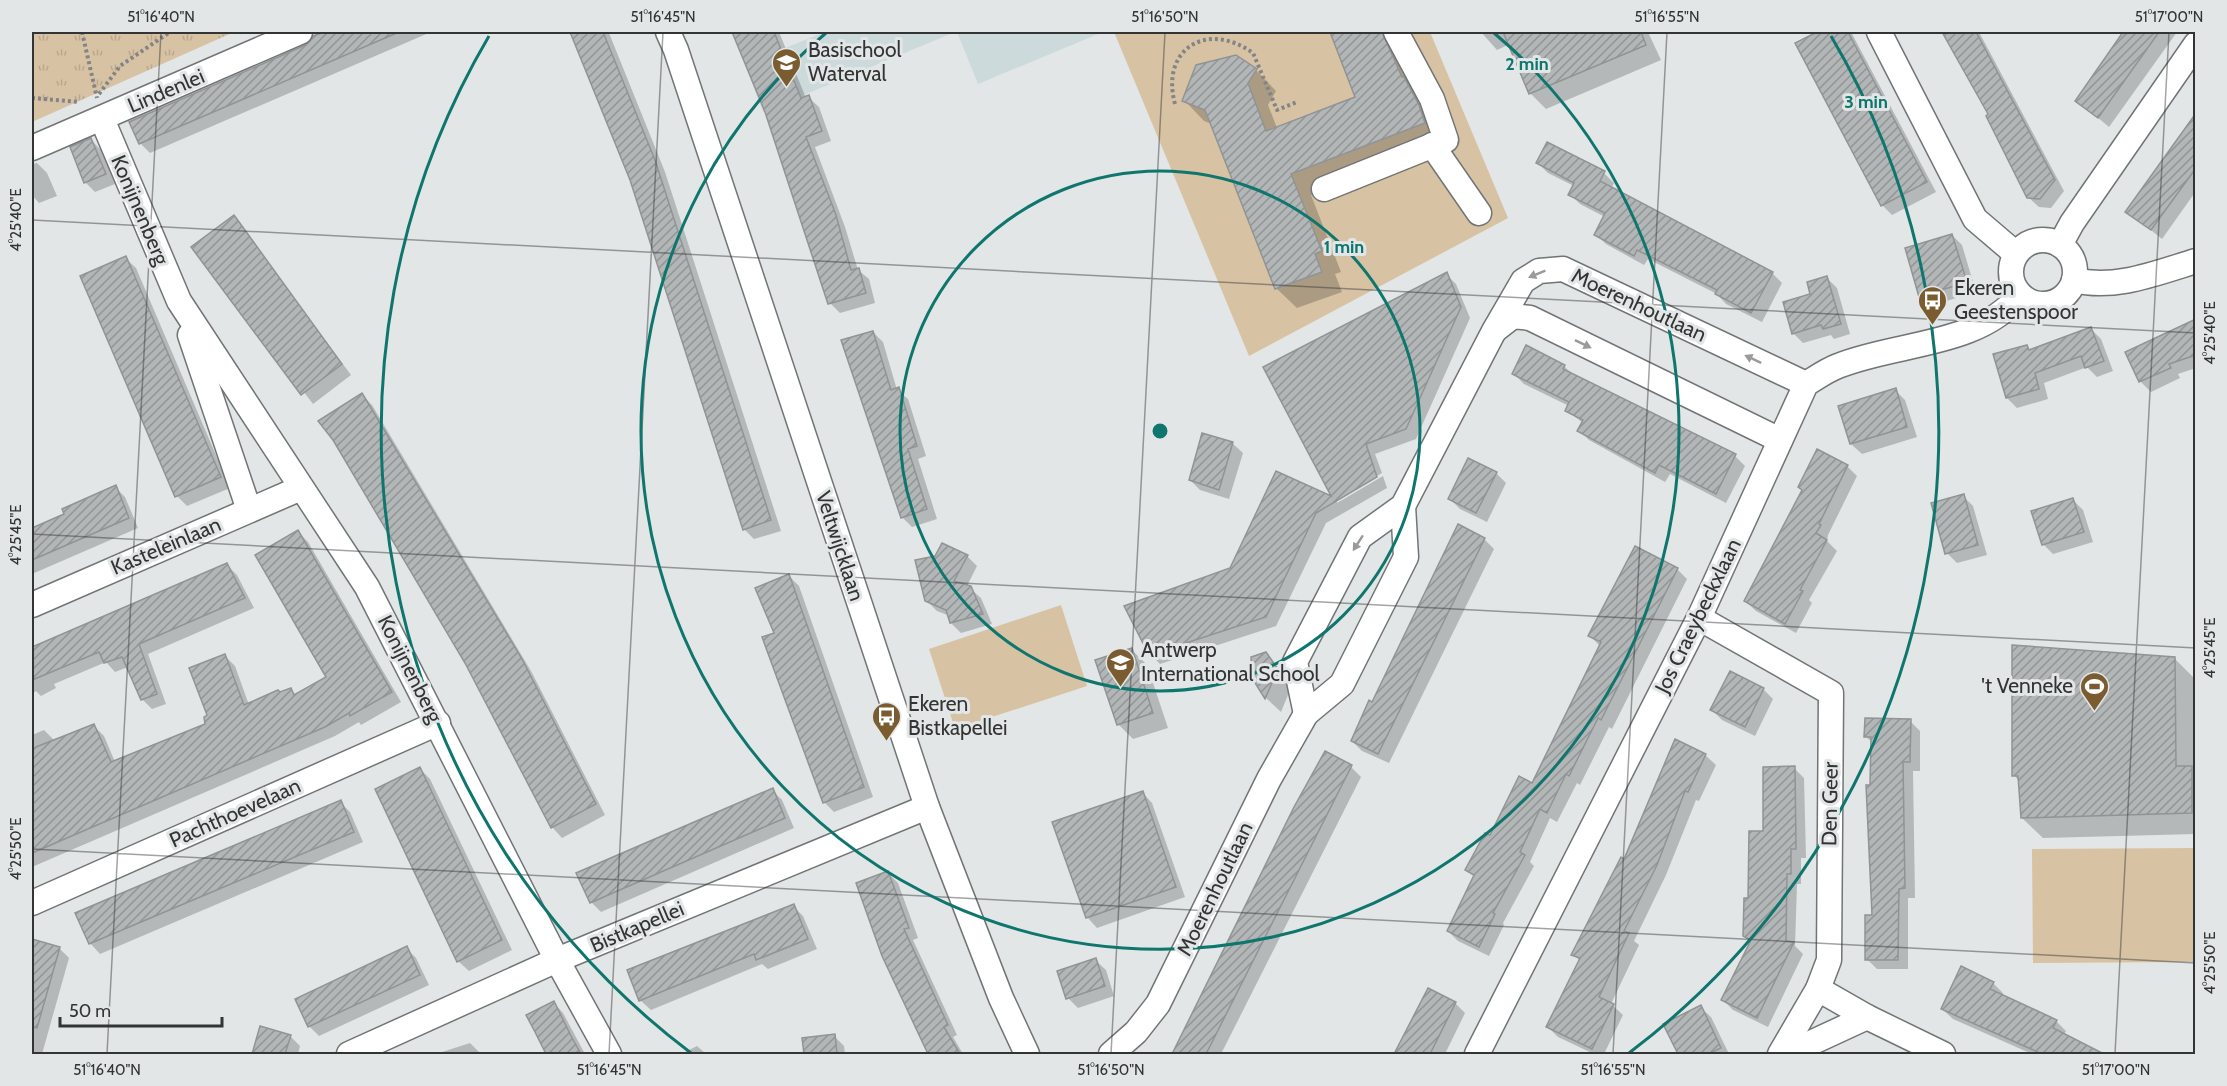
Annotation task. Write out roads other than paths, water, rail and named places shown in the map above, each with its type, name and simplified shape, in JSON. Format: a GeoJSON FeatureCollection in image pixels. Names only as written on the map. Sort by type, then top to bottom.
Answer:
{"type":"FeatureCollection","features":[{"type":"Feature","properties":{"kind":"street","name":"Lindenlei"},"geometry":{"type":"LineString","coordinates":[[32,148],[99,106],[300,32]]}},
{"type":"Feature","properties":{"kind":"street","name":"Veltwijcklaan"},"geometry":{"type":"LineString","coordinates":[[668,32],[676,50],[927,807],[1001,998],[1028,1054]]}},
{"type":"Feature","properties":{"kind":"street"},"geometry":{"type":"LineString","coordinates":[[1324,189],[1446,140],[1432,99],[1396,32]]}},
{"type":"Feature","properties":{"kind":"street"},"geometry":{"type":"LineString","coordinates":[[1879,32],[1976,219],[2016,254]]}},
{"type":"Feature","properties":{"kind":"street"},"geometry":{"type":"LineString","coordinates":[[2060,245],[2072,223],[2196,44]]}},
{"type":"Feature","properties":{"kind":"street","name":"Konijnenberg"},"geometry":{"type":"LineString","coordinates":[[99,106],[179,302],[249,510]]}},
{"type":"Feature","properties":{"kind":"street"},"geometry":{"type":"LineString","coordinates":[[1432,145],[1479,213]]}},
{"type":"Feature","properties":{"kind":"street"},"geometry":{"type":"LineString","coordinates":[[2047,240],[2060,245],[2068,251],[2073,260],[2074,280],[2071,289],[2051,304],[2029,301],[2020,295],[2010,275],[2011,264],[2016,254],[2030,242],[2047,240]]}},
{"type":"Feature","properties":{"kind":"street"},"geometry":{"type":"LineString","coordinates":[[2074,280],[2095,285],[2112,285],[2196,261]]}},
{"type":"Feature","properties":{"kind":"street","name":"Moerenhoutlaan"},"geometry":{"type":"LineString","coordinates":[[1306,714],[1295,662],[1360,537],[1403,506],[1494,331],[1523,281],[1539,271],[1563,269],[1806,384]]}},
{"type":"Feature","properties":{"kind":"street"},"geometry":{"type":"LineString","coordinates":[[1806,384],[1838,366],[1984,325],[2007,310],[2020,295]]}},
{"type":"Feature","properties":{"kind":"street","name":"Konijnenberg"},"geometry":{"type":"LineString","coordinates":[[179,302],[367,587],[557,960],[609,1054]]}},
{"type":"Feature","properties":{"kind":"street"},"geometry":{"type":"LineString","coordinates":[[1494,331],[1513,316],[1530,318],[1780,440]]}},
{"type":"Feature","properties":{"kind":"street","name":"Jos Craeybeckxlaan"},"geometry":{"type":"LineString","coordinates":[[1485,1052],[1699,618],[1806,384]]}},
{"type":"Feature","properties":{"kind":"street","name":"Kasteleinlaan"},"geometry":{"type":"LineString","coordinates":[[32,605],[301,488]]}},
{"type":"Feature","properties":{"kind":"street","name":"Moerenhoutlaan"},"geometry":{"type":"LineString","coordinates":[[1111,1054],[1136,1032],[1158,1004],[1269,779],[1306,714],[1342,684],[1406,557],[1403,506]]}},
{"type":"Feature","properties":{"kind":"street","name":"Den Geer"},"geometry":{"type":"LineString","coordinates":[[1699,618],[1831,693],[1828,960],[1818,989],[1780,1054]]}},
{"type":"Feature","properties":{"kind":"street","name":"Pachthoevelaan"},"geometry":{"type":"LineString","coordinates":[[32,903],[438,723]]}},
{"type":"Feature","properties":{"kind":"street","name":"Bistkapellei"},"geometry":{"type":"LineString","coordinates":[[349,1054],[557,960],[927,807]]}},
{"type":"Feature","properties":{"kind":"street"},"geometry":{"type":"LineString","coordinates":[[1818,989],[1867,1017],[1943,1054]]}},
{"type":"Feature","properties":{"kind":"street"},"geometry":{"type":"LineString","coordinates":[[1787,1054],[1867,1017]]}},
{"type":"Feature","properties":{"kind":"place","name":"Basischool Waterval"},"geometry":{"type":"Point","coordinates":[787,88]}},
{"type":"Feature","properties":{"kind":"place","name":"Ekeren Geestenspoor"},"geometry":{"type":"Point","coordinates":[1933,326]}},
{"type":"Feature","properties":{"kind":"place","name":"Antwerp International School"},"geometry":{"type":"Point","coordinates":[1120,688]}},
{"type":"Feature","properties":{"kind":"place","name":"'t Venneke"},"geometry":{"type":"Point","coordinates":[2094,712]}},
{"type":"Feature","properties":{"kind":"place","name":"Ekeren Bistkapellei"},"geometry":{"type":"Point","coordinates":[887,742]}}]}
